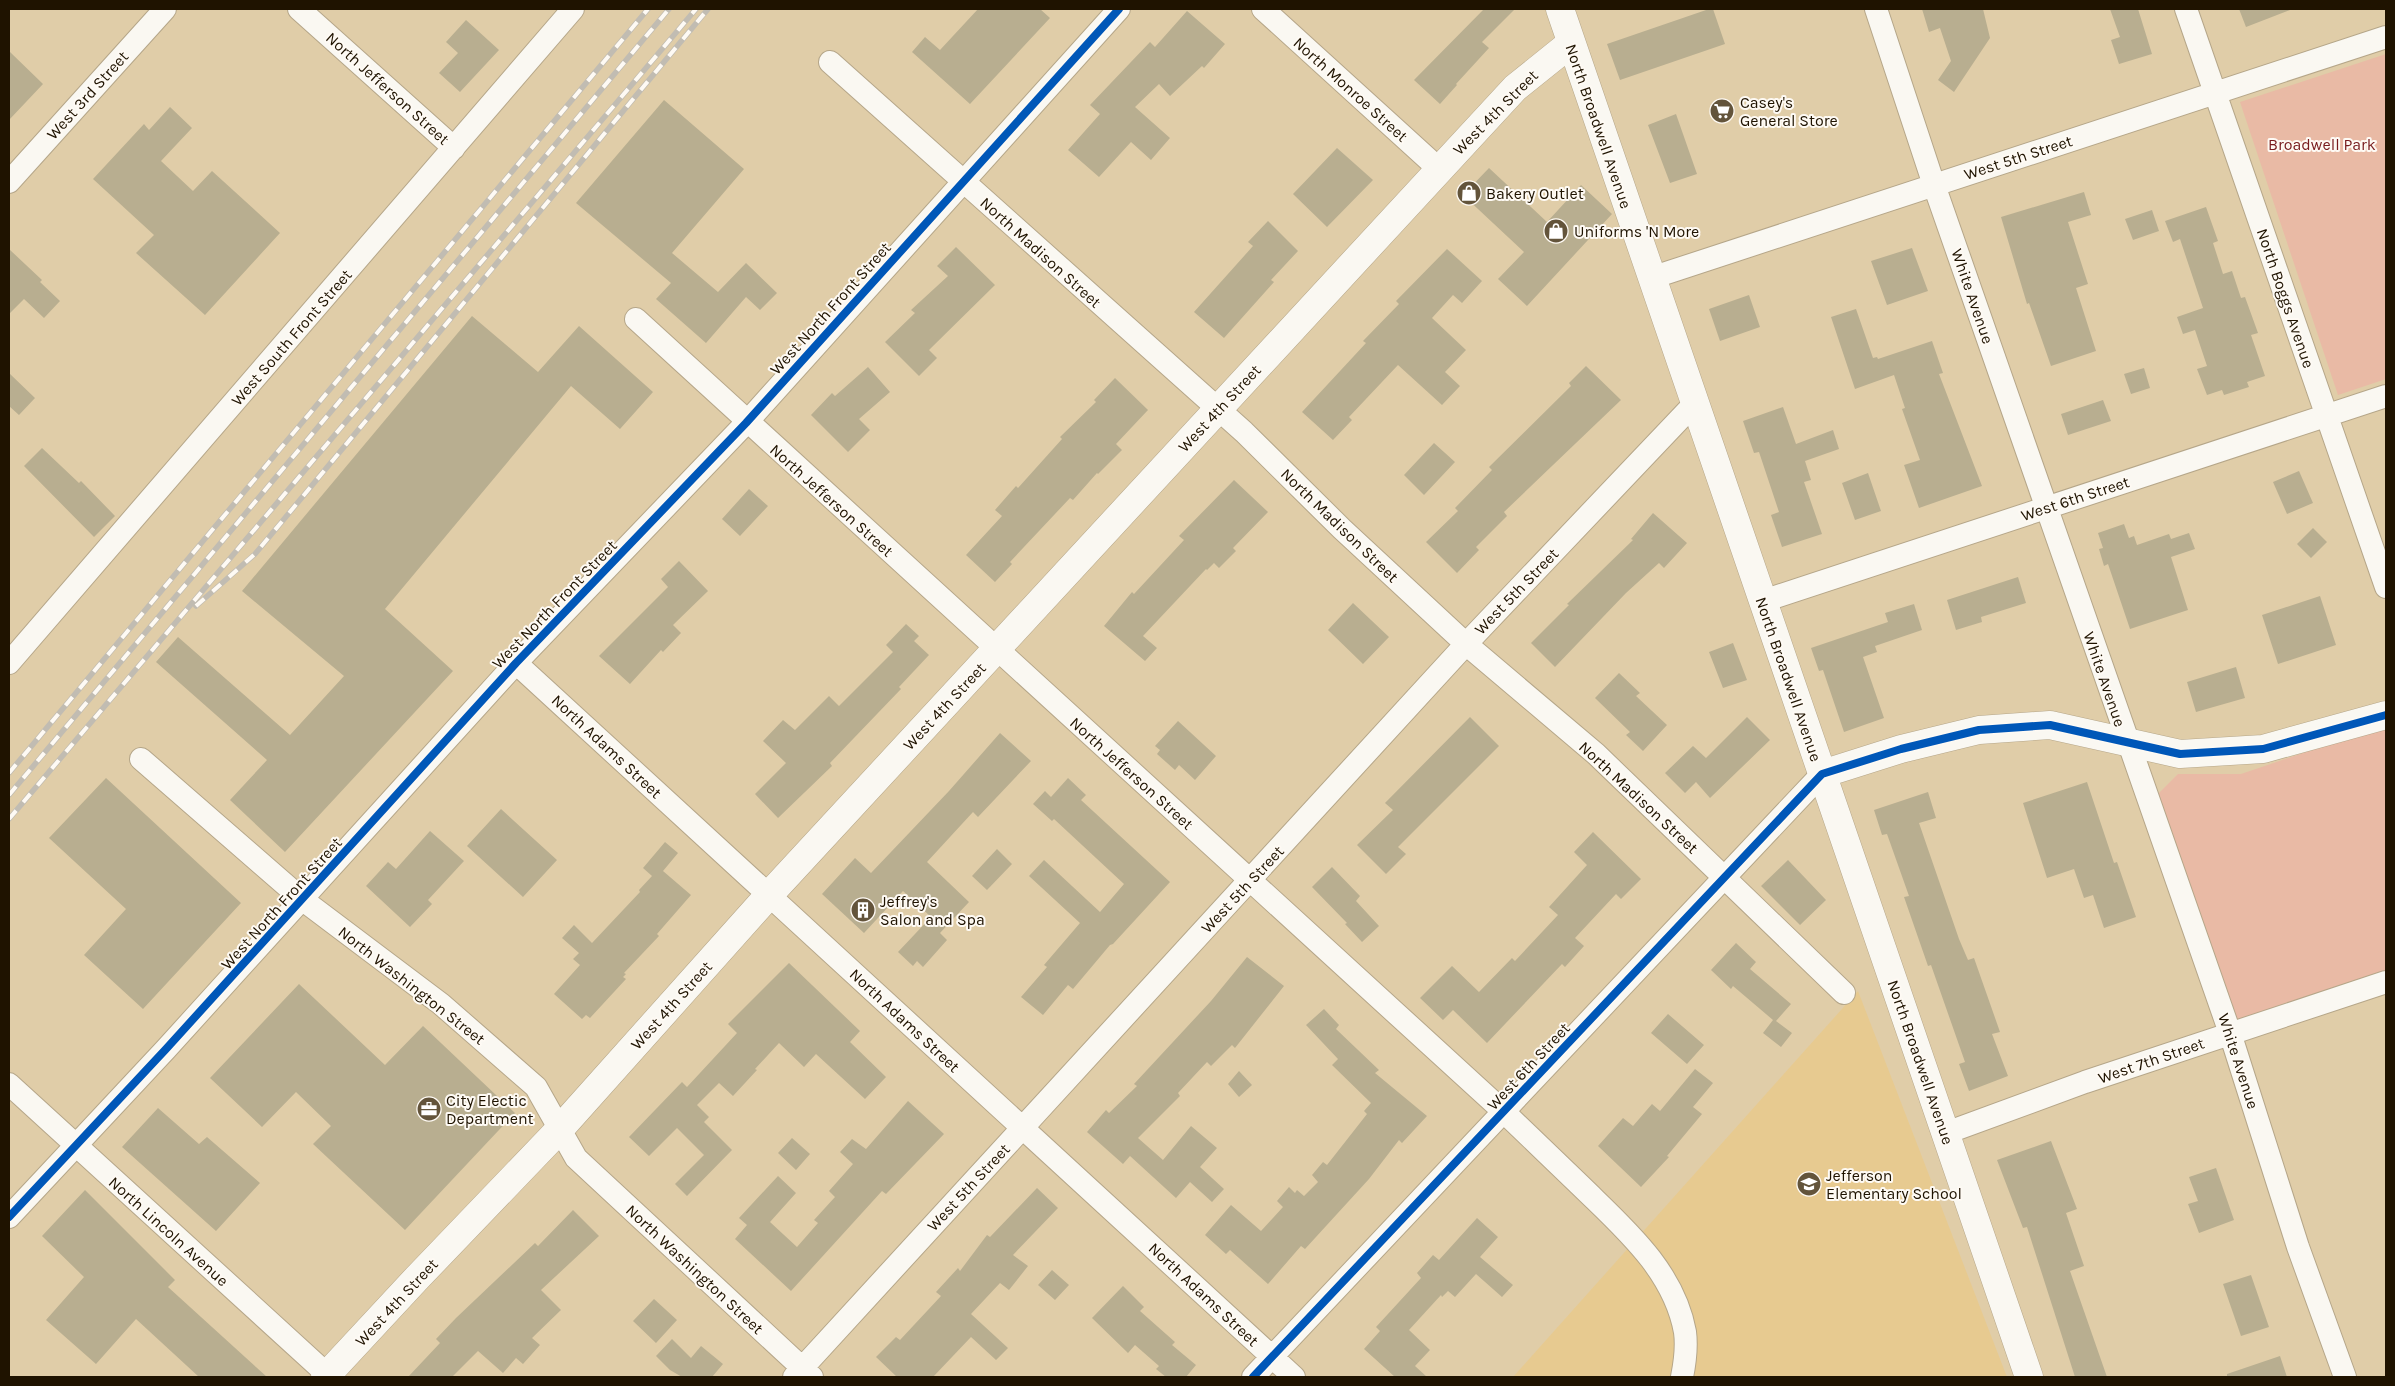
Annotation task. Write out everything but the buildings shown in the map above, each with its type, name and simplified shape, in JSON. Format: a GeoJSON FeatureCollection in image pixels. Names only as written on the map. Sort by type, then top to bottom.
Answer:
{"type":"FeatureCollection","features":[{"type":"Feature","properties":{"kind":"main road","name":"North Broadwell Avenue"},"geometry":{"type":"LineString","coordinates":[[1560,9],[2029,1377]]}},
{"type":"Feature","properties":{"kind":"main road","name":"West 4th Street"},"geometry":{"type":"LineString","coordinates":[[328,1376],[417,1278],[559,1130],[769,895],[1439,169],[1515,88],[1571,43]]}},
{"type":"Feature","properties":{"kind":"main road"},"geometry":{"type":"LineString","coordinates":[[1822,774],[1901,749],[1979,730],[2050,724],[2180,754],[2263,749],[2386,715]]}},
{"type":"Feature","properties":{"kind":"street","name":"West 3rd Street"},"geometry":{"type":"LineString","coordinates":[[9,182],[165,9]]}},
{"type":"Feature","properties":{"kind":"street","name":"North Jefferson Street"},"geometry":{"type":"LineString","coordinates":[[299,9],[454,148]]}},
{"type":"Feature","properties":{"kind":"street","name":"West South Front Street"},"geometry":{"type":"LineString","coordinates":[[13,651],[454,148],[573,9]]}},
{"type":"Feature","properties":{"kind":"street","name":"West North Front Street"},"geometry":{"type":"LineString","coordinates":[[9,1217],[303,900],[516,663],[746,422],[1119,9]]}},
{"type":"Feature","properties":{"kind":"street","name":"North Monroe Street"},"geometry":{"type":"LineString","coordinates":[[1263,9],[1439,169]]}},
{"type":"Feature","properties":{"kind":"street","name":"White Avenue"},"geometry":{"type":"LineString","coordinates":[[1876,9],[1934,184],[2230,1033],[2298,1247],[2344,1377]]}},
{"type":"Feature","properties":{"kind":"street","name":"North Boggs Avenue"},"geometry":{"type":"LineString","coordinates":[[2186,9],[2386,587]]}},
{"type":"Feature","properties":{"kind":"street","name":"West 5th Street"},"geometry":{"type":"LineString","coordinates":[[1651,278],[2386,37]]}},
{"type":"Feature","properties":{"kind":"street","name":"North Madison Street"},"geometry":{"type":"LineString","coordinates":[[830,62],[962,182],[1218,408],[1466,644],[1596,754],[1844,993]]}},
{"type":"Feature","properties":{"kind":"street","name":"North Jefferson Street"},"geometry":{"type":"LineString","coordinates":[[636,319],[746,422],[1504,1112],[1625,1229],[1656,1266],[1677,1306],[1686,1345],[1682,1377]]}},
{"type":"Feature","properties":{"kind":"street","name":"West 6th Street"},"geometry":{"type":"LineString","coordinates":[[1763,601],[2386,396]]}},
{"type":"Feature","properties":{"kind":"street","name":"West 5th Street"},"geometry":{"type":"LineString","coordinates":[[802,1374],[1023,1128],[1466,644],[1694,404]]}},
{"type":"Feature","properties":{"kind":"street","name":"North Adams Street"},"geometry":{"type":"LineString","coordinates":[[516,663],[1294,1377]]}},
{"type":"Feature","properties":{"kind":"street","name":"North Washington Street"},"geometry":{"type":"LineString","coordinates":[[140,759],[303,900],[442,1004],[536,1087],[576,1158],[802,1374]]}},
{"type":"Feature","properties":{"kind":"street","name":"West 6th Street"},"geometry":{"type":"LineString","coordinates":[[1253,1377],[1822,774]]}},
{"type":"Feature","properties":{"kind":"street","name":"West 7th Street"},"geometry":{"type":"LineString","coordinates":[[1946,1133],[2085,1082],[2386,982]]}},
{"type":"Feature","properties":{"kind":"street","name":"North Lincoln Avenue"},"geometry":{"type":"LineString","coordinates":[[9,1084],[328,1376]]}},
{"type":"Feature","properties":{"kind":"shaded area","name":"Jefferson Elementary School"},"geometry":{"type":"Polygon","coordinates":[[[1858,991],[2007,1377],[1513,1377],[1858,991]]]}},
{"type":"Feature","properties":{"kind":"green space","name":"Broadwell Park"},"geometry":{"type":"Polygon","coordinates":[[[2386,54],[2386,379],[2338,395],[2240,102],[2386,54]]]}},
{"type":"Feature","properties":{"kind":"green space"},"geometry":{"type":"Polygon","coordinates":[[[2386,725],[2386,973],[2236,1024],[2158,794],[2178,774],[2241,774],[2386,725]]]}},
{"type":"Feature","properties":{"kind":"railway"},"geometry":{"type":"LineString","coordinates":[[9,773],[648,9]]}},
{"type":"Feature","properties":{"kind":"railway"},"geometry":{"type":"LineString","coordinates":[[9,795],[669,9]]}},
{"type":"Feature","properties":{"kind":"railway"},"geometry":{"type":"LineString","coordinates":[[9,819],[696,9]]}},
{"type":"Feature","properties":{"kind":"railway"},"geometry":{"type":"LineString","coordinates":[[196,606],[255,554],[708,9]]}},
{"type":"Feature","properties":{"kind":"cycle path"},"geometry":{"type":"LineString","coordinates":[[9,1217],[166,1049],[516,663],[746,423],[1119,9]]}},
{"type":"Feature","properties":{"kind":"cycle path"},"geometry":{"type":"LineString","coordinates":[[1253,1377],[1822,774],[1901,749],[1979,730],[2050,725],[2180,754],[2263,749],[2386,715]]}},
{"type":"Feature","properties":{"kind":"place","name":"Casey's General Store"},"geometry":{"type":"Point","coordinates":[1722,111]}},
{"type":"Feature","properties":{"kind":"place","name":"Bakery Outlet"},"geometry":{"type":"Point","coordinates":[1469,193]}},
{"type":"Feature","properties":{"kind":"place","name":"Uniforms 'N More"},"geometry":{"type":"Point","coordinates":[1556,231]}},
{"type":"Feature","properties":{"kind":"place","name":"Jeffrey's Salon and Spa"},"geometry":{"type":"Point","coordinates":[863,910]}},
{"type":"Feature","properties":{"kind":"place","name":"City Electic Department"},"geometry":{"type":"Point","coordinates":[429,1109]}},
{"type":"Feature","properties":{"kind":"place","name":"Jefferson Elementary School"},"geometry":{"type":"Point","coordinates":[1809,1184]}}]}
